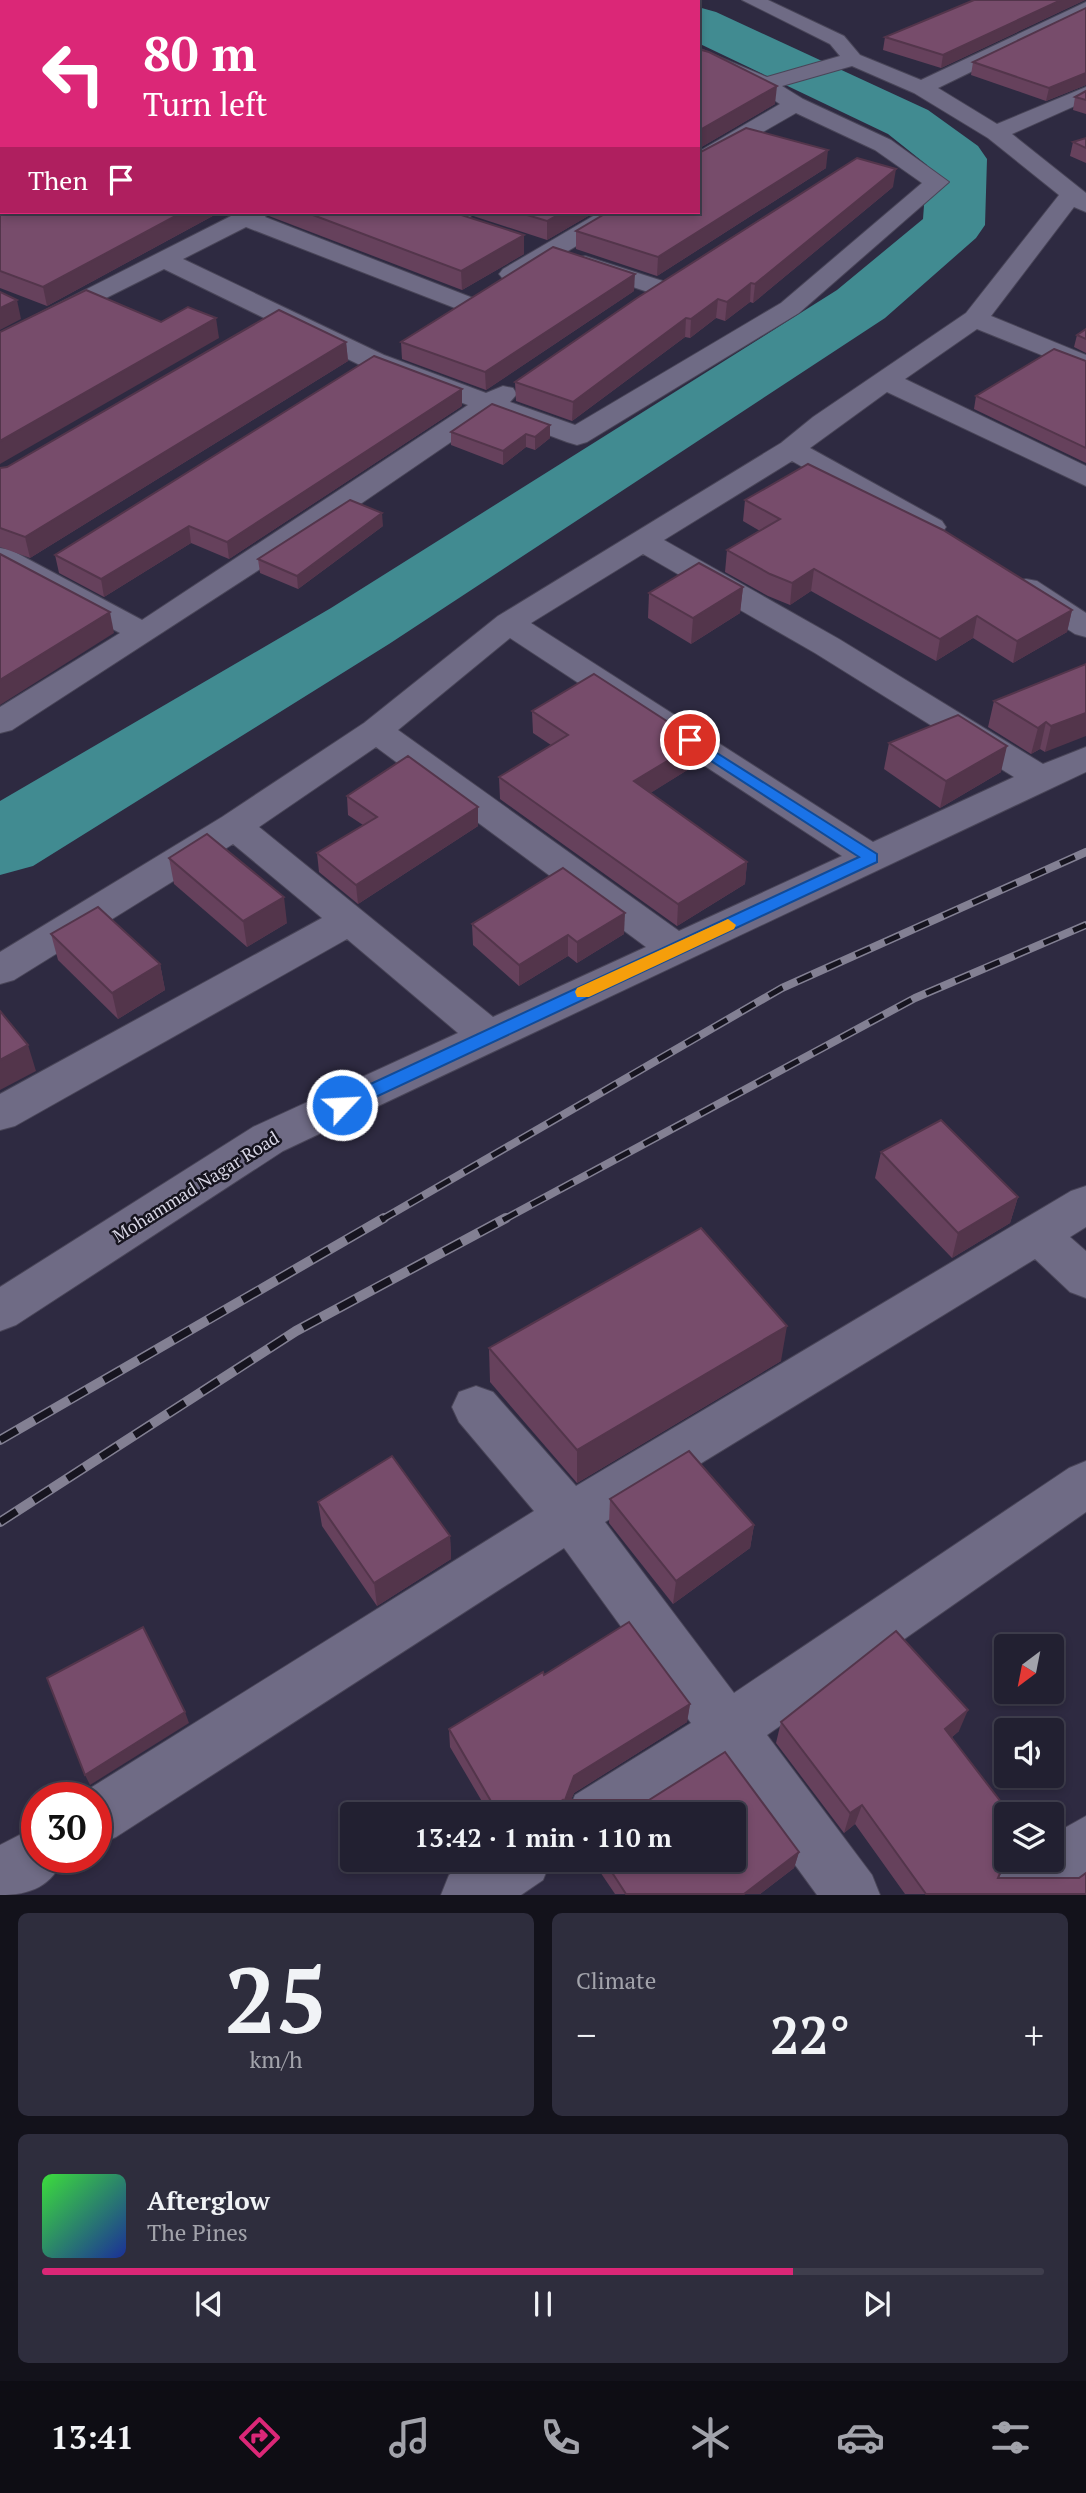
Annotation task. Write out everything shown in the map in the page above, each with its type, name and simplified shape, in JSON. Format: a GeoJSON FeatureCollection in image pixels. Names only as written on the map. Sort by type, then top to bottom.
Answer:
{"type":"FeatureCollection","features":[{"type":"Feature","properties":{"kind":"street"},"geometry":{"type":"LineString","coordinates":[[752,0],[837,40],[845,61]]}},
{"type":"Feature","properties":{"kind":"street"},"geometry":{"type":"LineString","coordinates":[[922,88],[1086,8]]}},
{"type":"Feature","properties":{"kind":"street"},"geometry":{"type":"LineString","coordinates":[[0,970],[235,826],[376,731],[509,623],[791,449],[884,380],[975,319],[1079,200],[996,133],[922,88],[845,61],[777,80],[728,68],[700,55]]}},
{"type":"Feature","properties":{"kind":"street"},"geometry":{"type":"LineString","coordinates":[[700,77],[728,68]]}},
{"type":"Feature","properties":{"kind":"street"},"geometry":{"type":"LineString","coordinates":[[163,259],[268,322],[385,354],[489,403],[577,436],[790,307],[937,182],[883,145],[795,104],[777,80]]}},
{"type":"Feature","properties":{"kind":"street"},"geometry":{"type":"LineString","coordinates":[[996,133],[1086,93]]}},
{"type":"Feature","properties":{"kind":"street"},"geometry":{"type":"LineString","coordinates":[[700,161],[795,104]]}},
{"type":"Feature","properties":{"kind":"street"},"geometry":{"type":"LineString","coordinates":[[860,160],[883,145]]}},
{"type":"Feature","properties":{"kind":"street"},"geometry":{"type":"LineString","coordinates":[[0,343],[251,215],[453,310],[538,248],[613,214]]}},
{"type":"Feature","properties":{"kind":"street"},"geometry":{"type":"LineString","coordinates":[[538,248],[660,288]]}},
{"type":"Feature","properties":{"kind":"street"},"geometry":{"type":"LineString","coordinates":[[12,303],[48,319]]}},
{"type":"Feature","properties":{"kind":"street"},"geometry":{"type":"LineString","coordinates":[[975,319],[1085,363]]}},
{"type":"Feature","properties":{"kind":"street"},"geometry":{"type":"LineString","coordinates":[[350,376],[385,354]]}},
{"type":"Feature","properties":{"kind":"street"},"geometry":{"type":"LineString","coordinates":[[0,722],[143,633],[523,380]]}},
{"type":"Feature","properties":{"kind":"street"},"geometry":{"type":"LineString","coordinates":[[884,380],[1086,477]]}},
{"type":"Feature","properties":{"kind":"street"},"geometry":{"type":"LineString","coordinates":[[791,449],[955,541]]}},
{"type":"Feature","properties":{"kind":"street"},"geometry":{"type":"LineString","coordinates":[[643,541],[827,646],[1042,779]]}},
{"type":"Feature","properties":{"kind":"street"},"geometry":{"type":"LineString","coordinates":[[0,557],[44,566],[143,633]]}},
{"type":"Feature","properties":{"kind":"street"},"geometry":{"type":"LineString","coordinates":[[999,569],[1086,626]]}},
{"type":"Feature","properties":{"kind":"street"},"geometry":{"type":"LineString","coordinates":[[509,623],[871,858]]}},
{"type":"Feature","properties":{"kind":"street"},"geometry":{"type":"LineString","coordinates":[[376,731],[676,949]]}},
{"type":"Feature","properties":{"kind":"street","name":"Mohammad Nagar Road"},"geometry":{"type":"LineString","coordinates":[[0,1311],[268,1139],[1086,758]]}},
{"type":"Feature","properties":{"kind":"street"},"geometry":{"type":"LineString","coordinates":[[235,826],[489,1036]]}},
{"type":"Feature","properties":{"kind":"street"},"geometry":{"type":"LineString","coordinates":[[0,1114],[350,920]]}},
{"type":"Feature","properties":{"kind":"street"},"geometry":{"type":"LineString","coordinates":[[112,1807],[570,1517],[1086,1204]]}},
{"type":"Feature","properties":{"kind":"street"},"geometry":{"type":"LineString","coordinates":[[1038,1235],[1086,1279]]}},
{"type":"Feature","properties":{"kind":"street"},"geometry":{"type":"LineString","coordinates":[[476,1407],[570,1517],[852,1895]]}},
{"type":"Feature","properties":{"kind":"street"},"geometry":{"type":"LineString","coordinates":[[616,1802],[730,1730],[774,1696],[1086,1484]]}},
{"type":"Feature","properties":{"kind":"street"},"geometry":{"type":"LineString","coordinates":[[1018,1895],[1086,1844]]}},
{"type":"Feature","properties":{"kind":"street"},"geometry":{"type":"LineString","coordinates":[[0,1878],[21,1864]]}},
{"type":"Feature","properties":{"kind":"street"},"geometry":{"type":"LineString","coordinates":[[469,1895],[504,1872]]}},
{"type":"Feature","properties":{"kind":"building"},"geometry":{"type":"Polygon","coordinates":[[[974,0],[1061,0],[943,55],[885,37],[974,0]]]}},
{"type":"Feature","properties":{"kind":"building"},"geometry":{"type":"Polygon","coordinates":[[[1086,8],[1086,73],[1049,88],[973,62],[1086,8]]]}},
{"type":"Feature","properties":{"kind":"building"},"geometry":{"type":"Polygon","coordinates":[[[700,50],[777,86],[700,130],[700,50]]]}},
{"type":"Feature","properties":{"kind":"building"},"geometry":{"type":"Polygon","coordinates":[[[1086,91],[1086,100],[1075,97],[1086,91]]]}},
{"type":"Feature","properties":{"kind":"building"},"geometry":{"type":"Polygon","coordinates":[[[746,128],[828,150],[658,257],[576,231],[605,214],[700,214],[700,152],[746,128]]]}},
{"type":"Feature","properties":{"kind":"building"},"geometry":{"type":"Polygon","coordinates":[[[1086,138],[1086,148],[1073,142],[1086,138]]]}},
{"type":"Feature","properties":{"kind":"building"},"geometry":{"type":"Polygon","coordinates":[[[857,158],[896,169],[755,284],[751,283],[727,302],[718,299],[691,319],[686,318],[573,402],[515,382],[637,298],[857,158]]]}},
{"type":"Feature","properties":{"kind":"building"},"geometry":{"type":"Polygon","coordinates":[[[0,214],[179,214],[43,287],[0,271],[0,214]]]}},
{"type":"Feature","properties":{"kind":"building"},"geometry":{"type":"Polygon","coordinates":[[[310,214],[458,214],[524,235],[461,271],[310,214]]]}},
{"type":"Feature","properties":{"kind":"building"},"geometry":{"type":"Polygon","coordinates":[[[524,214],[559,214],[547,221],[524,214]]]}},
{"type":"Feature","properties":{"kind":"building"},"geometry":{"type":"Polygon","coordinates":[[[553,247],[635,274],[485,372],[401,342],[553,247]]]}},
{"type":"Feature","properties":{"kind":"building"},"geometry":{"type":"Polygon","coordinates":[[[86,290],[161,322],[188,307],[216,318],[0,441],[0,332],[86,290]]]}},
{"type":"Feature","properties":{"kind":"building"},"geometry":{"type":"Polygon","coordinates":[[[0,292],[17,300],[0,308],[0,292]]]}},
{"type":"Feature","properties":{"kind":"building"},"geometry":{"type":"Polygon","coordinates":[[[279,310],[346,342],[25,537],[0,528],[0,468],[7,467],[279,310]]]}},
{"type":"Feature","properties":{"kind":"building"},"geometry":{"type":"Polygon","coordinates":[[[1086,329],[1086,339],[1077,335],[1086,329]]]}},
{"type":"Feature","properties":{"kind":"building"},"geometry":{"type":"Polygon","coordinates":[[[1054,349],[1086,361],[1086,448],[976,396],[1054,349]]]}},
{"type":"Feature","properties":{"kind":"building"},"geometry":{"type":"Polygon","coordinates":[[[374,356],[462,389],[227,542],[189,526],[101,579],[55,555],[374,356]]]}},
{"type":"Feature","properties":{"kind":"building"},"geometry":{"type":"Polygon","coordinates":[[[492,404],[550,425],[535,437],[526,434],[503,451],[451,432],[492,404]]]}},
{"type":"Feature","properties":{"kind":"building"},"geometry":{"type":"Polygon","coordinates":[[[808,464],[943,530],[1072,610],[1017,641],[977,616],[940,639],[814,569],[792,583],[727,550],[780,519],[745,500],[808,464]]]}},
{"type":"Feature","properties":{"kind":"building"},"geometry":{"type":"Polygon","coordinates":[[[350,500],[382,513],[297,576],[258,559],[350,500]]]}},
{"type":"Feature","properties":{"kind":"building"},"geometry":{"type":"Polygon","coordinates":[[[0,554],[110,612],[0,680],[0,554]]]}},
{"type":"Feature","properties":{"kind":"building"},"geometry":{"type":"Polygon","coordinates":[[[699,563],[743,587],[693,618],[649,593],[699,563]]]}},
{"type":"Feature","properties":{"kind":"building"},"geometry":{"type":"Polygon","coordinates":[[[1086,664],[1086,713],[1051,726],[1046,722],[1038,728],[994,701],[1086,664]]]}},
{"type":"Feature","properties":{"kind":"building"},"geometry":{"type":"Polygon","coordinates":[[[594,674],[699,742],[634,781],[747,862],[678,904],[499,777],[568,735],[532,711],[594,674]]]}},
{"type":"Feature","properties":{"kind":"building"},"geometry":{"type":"Polygon","coordinates":[[[958,715],[1007,746],[946,781],[889,743],[958,715]]]}},
{"type":"Feature","properties":{"kind":"building"},"geometry":{"type":"Polygon","coordinates":[[[408,756],[478,807],[356,885],[317,853],[377,817],[347,796],[408,756]]]}},
{"type":"Feature","properties":{"kind":"building"},"geometry":{"type":"Polygon","coordinates":[[[207,834],[284,897],[243,921],[169,858],[207,834]]]}},
{"type":"Feature","properties":{"kind":"building"},"geometry":{"type":"Polygon","coordinates":[[[563,868],[625,913],[577,942],[568,935],[519,965],[472,924],[563,868]]]}},
{"type":"Feature","properties":{"kind":"building"},"geometry":{"type":"Polygon","coordinates":[[[98,907],[160,964],[112,993],[51,934],[98,907]]]}},
{"type":"Feature","properties":{"kind":"building"},"geometry":{"type":"Polygon","coordinates":[[[0,1011],[28,1045],[0,1060],[0,1011]]]}},
{"type":"Feature","properties":{"kind":"building"},"geometry":{"type":"Polygon","coordinates":[[[941,1120],[1018,1197],[958,1233],[881,1152],[941,1120]]]}},
{"type":"Feature","properties":{"kind":"building"},"geometry":{"type":"Polygon","coordinates":[[[701,1228],[787,1326],[577,1450],[489,1348],[701,1228]]]}},
{"type":"Feature","properties":{"kind":"building"},"geometry":{"type":"Polygon","coordinates":[[[689,1451],[754,1525],[676,1581],[610,1499],[689,1451]]]}},
{"type":"Feature","properties":{"kind":"building"},"geometry":{"type":"Polygon","coordinates":[[[392,1456],[450,1536],[374,1583],[318,1502],[392,1456]]]}},
{"type":"Feature","properties":{"kind":"building"},"geometry":{"type":"Polygon","coordinates":[[[629,1622],[690,1704],[574,1776],[565,1800],[649,1800],[725,1752],[799,1852],[744,1894],[626,1894],[612,1872],[746,1872],[746,1802],[491,1802],[449,1729],[543,1672],[544,1675],[629,1622]]]}},
{"type":"Feature","properties":{"kind":"building"},"geometry":{"type":"Polygon","coordinates":[[[143,1627],[185,1712],[85,1775],[47,1678],[143,1627]]]}},
{"type":"Feature","properties":{"kind":"building"},"geometry":{"type":"Polygon","coordinates":[[[896,1631],[968,1710],[945,1729],[1001,1802],[994,1802],[994,1872],[1001,1872],[998,1878],[1079,1878],[1086,1873],[1086,1894],[926,1894],[862,1805],[850,1813],[781,1722],[896,1631]]]}},
{"type":"Feature","properties":{"kind":"waterway"},"geometry":{"type":"LineString","coordinates":[[0,843],[360,626],[861,304],[954,225],[957,159],[908,122],[700,24]]}},
{"type":"Feature","properties":{"kind":"railway"},"geometry":{"type":"LineString","coordinates":[[381,1220],[782,988],[1086,852]]}},
{"type":"Feature","properties":{"kind":"railway"},"geometry":{"type":"LineString","coordinates":[[503,1220],[915,998],[1086,925]]}},
{"type":"Feature","properties":{"kind":"railway"},"geometry":{"type":"LineString","coordinates":[[0,1440],[384,1218]]}},
{"type":"Feature","properties":{"kind":"railway"},"geometry":{"type":"LineString","coordinates":[[0,1522],[296,1331],[506,1218]]}},
{"type":"Feature","properties":{"kind":"slow traffic"},"geometry":{"type":"LineString","coordinates":[[583,992],[728,925]]}},
{"type":"Feature","properties":{"kind":"route"},"geometry":{"type":"LineString","coordinates":[[342,1105],[871,858],[690,740]]}}]}
